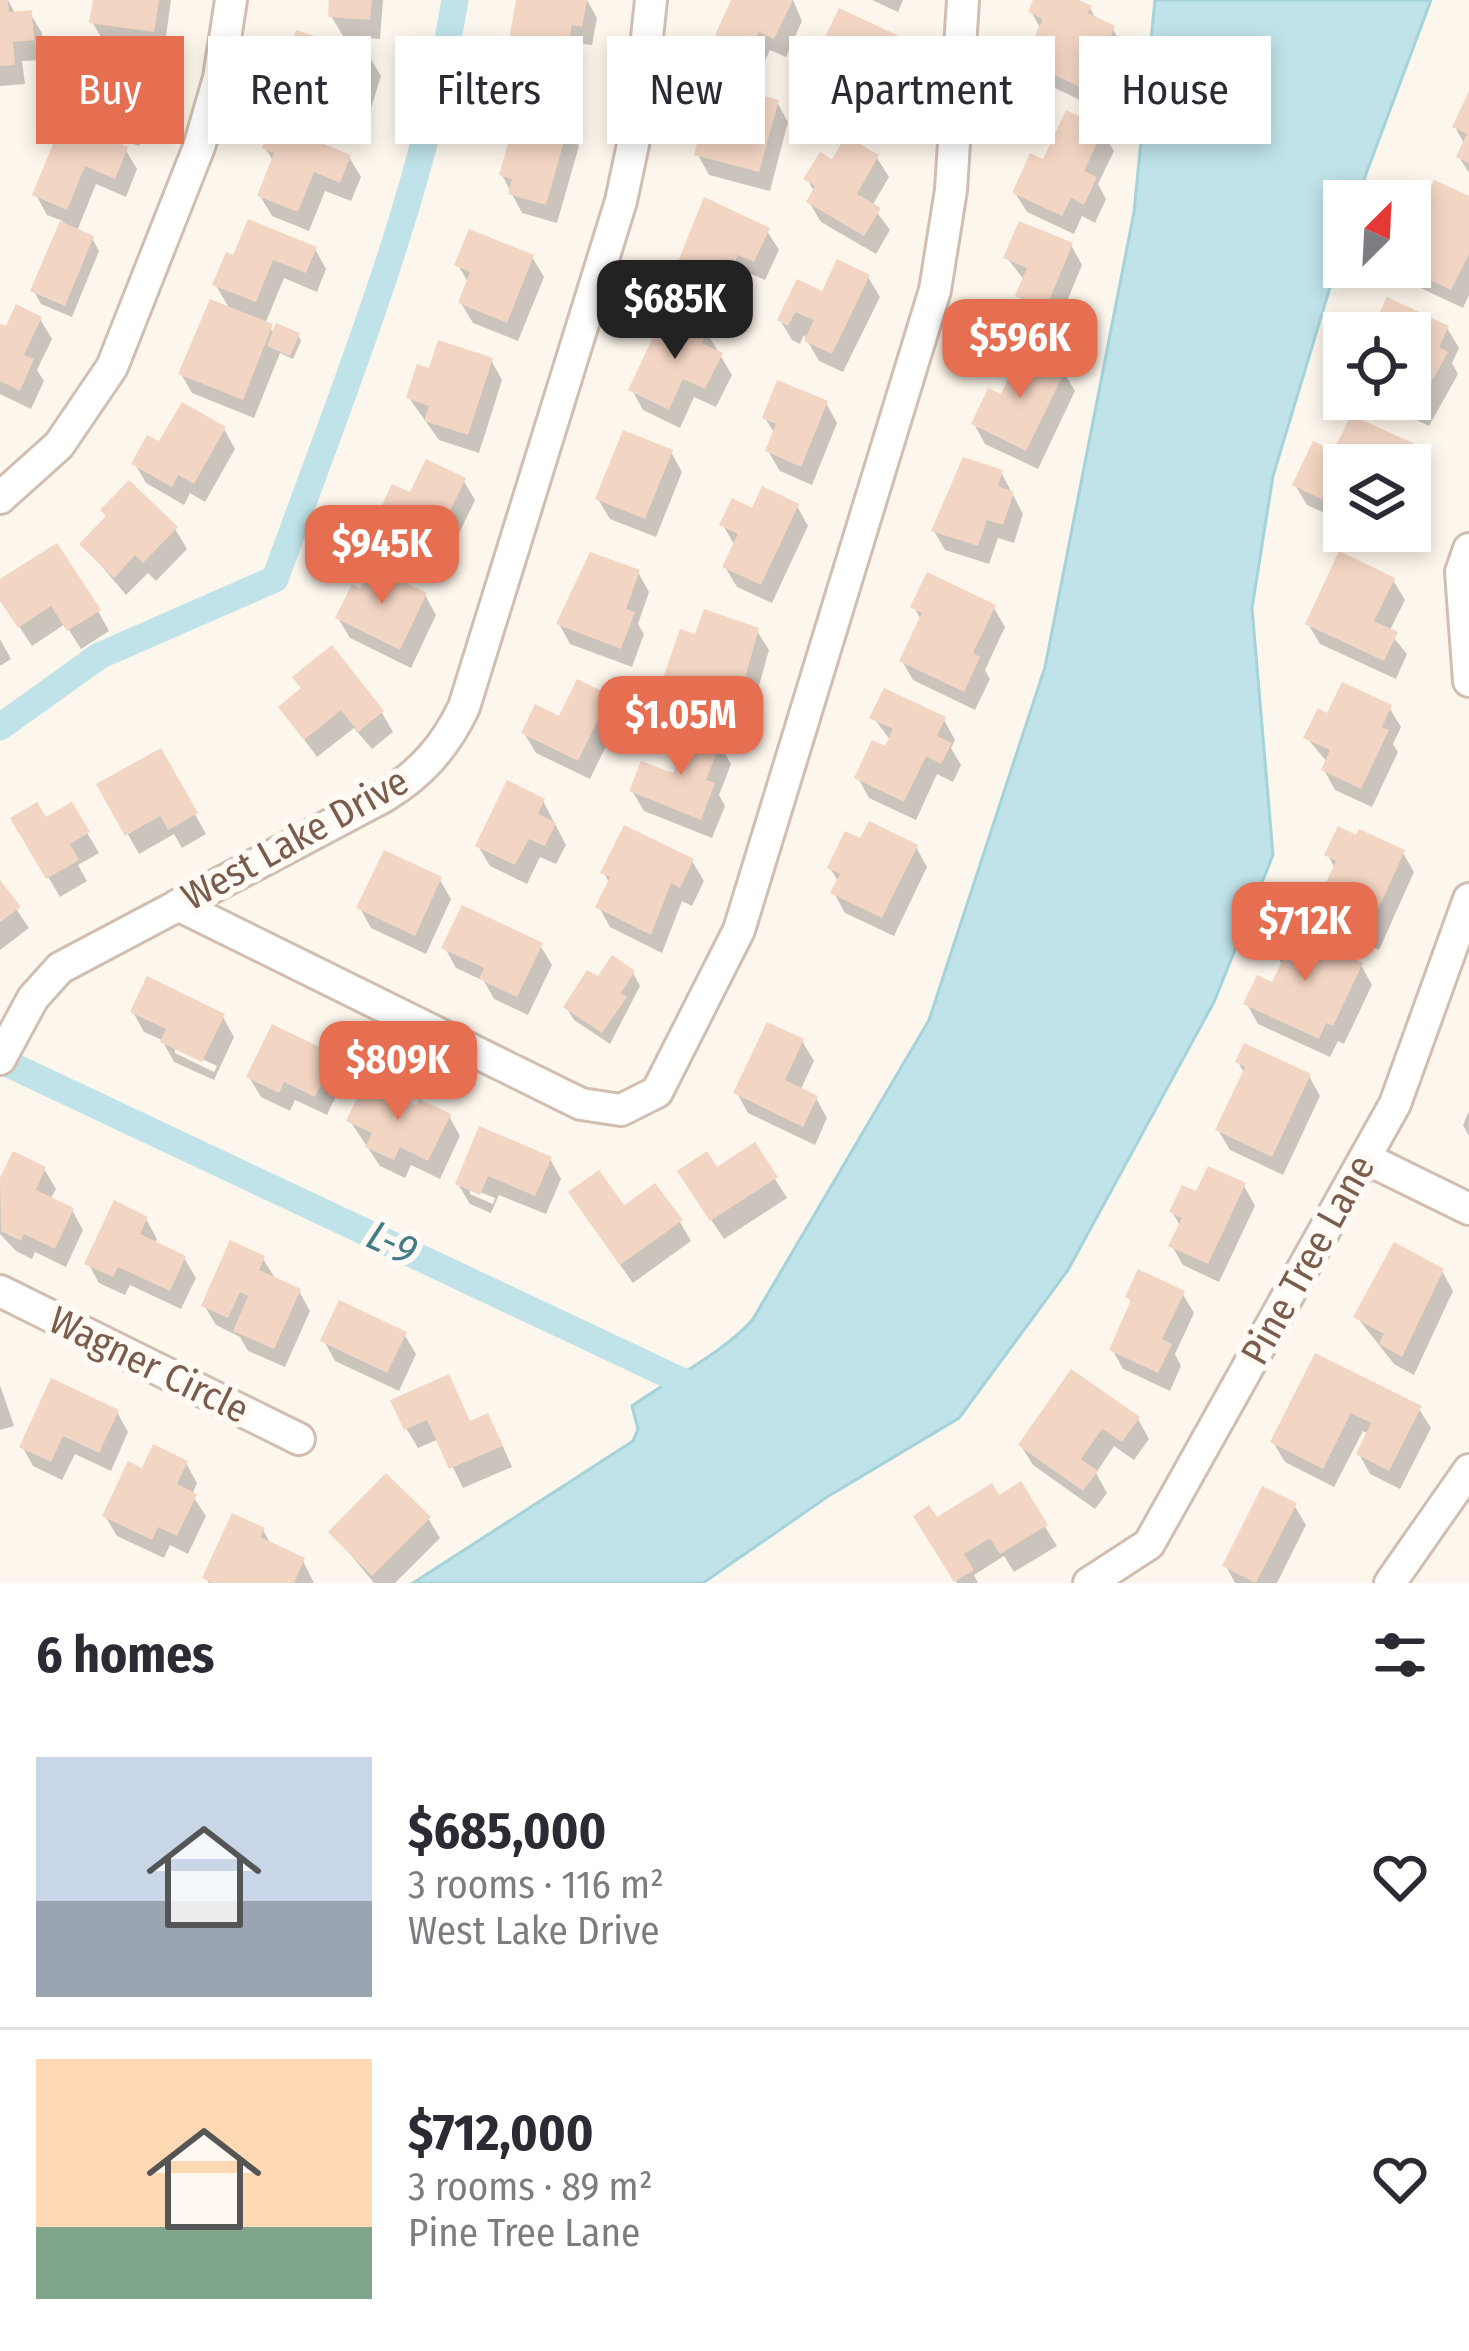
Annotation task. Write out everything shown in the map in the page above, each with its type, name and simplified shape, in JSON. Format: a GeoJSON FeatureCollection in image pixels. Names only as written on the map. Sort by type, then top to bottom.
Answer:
{"type":"FeatureCollection","features":[{"type":"Feature","properties":{"kind":"street"},"geometry":{"type":"LineString","coordinates":[[0,498],[59,445],[112,367],[199,147],[219,78],[231,0]]}},
{"type":"Feature","properties":{"kind":"street","name":"West Lake Drive"},"geometry":{"type":"LineString","coordinates":[[0,1059],[34,998],[60,968],[401,787],[431,760],[455,726],[621,201],[638,121],[652,0]]}},
{"type":"Feature","properties":{"kind":"street"},"geometry":{"type":"LineString","coordinates":[[178,904],[581,1104],[621,1110],[657,1092],[739,930],[914,368],[951,190],[963,0]]}},
{"type":"Feature","properties":{"kind":"street"},"geometry":{"type":"LineString","coordinates":[[1468,664],[1461,572],[1469,549]]}},
{"type":"Feature","properties":{"kind":"street","name":"Pine Tree Lane"},"geometry":{"type":"LineString","coordinates":[[1088,1583],[1149,1544],[1365,1159],[1395,1105],[1469,899]]}},
{"type":"Feature","properties":{"kind":"street"},"geometry":{"type":"LineString","coordinates":[[1365,1159],[1469,1209]]}},
{"type":"Feature","properties":{"kind":"street","name":"Wagner Circle"},"geometry":{"type":"LineString","coordinates":[[0,1291],[298,1439]]}},
{"type":"Feature","properties":{"kind":"street"},"geometry":{"type":"LineString","coordinates":[[1390,1583],[1469,1471]]}},
{"type":"Feature","properties":{"kind":"water"},"geometry":{"type":"Polygon","coordinates":[[[1155,0],[1431,0],[1364,180],[1323,180],[1323,288],[1330,288],[1273,476],[1252,608],[1273,855],[1214,1002],[1068,1270],[959,1418],[827,1497],[703,1583],[413,1583],[633,1441],[638,1429],[632,1406],[712,1354],[753,1319],[929,1020],[1045,667],[1134,212],[1141,144],[1271,144],[1271,36],[1151,36],[1155,0]]]}},
{"type":"Feature","properties":{"kind":"building"},"geometry":{"type":"Polygon","coordinates":[[[0,0],[8,0],[9,12],[32,10],[34,40],[13,42],[15,65],[0,66],[0,0]]]}},
{"type":"Feature","properties":{"kind":"building"},"geometry":{"type":"Polygon","coordinates":[[[93,0],[159,0],[154,32],[89,23],[93,0]]]}},
{"type":"Feature","properties":{"kind":"building"},"geometry":{"type":"Polygon","coordinates":[[[329,0],[372,0],[370,20],[328,17],[329,0]]]}},
{"type":"Feature","properties":{"kind":"building"},"geometry":{"type":"Polygon","coordinates":[[[516,0],[587,0],[582,27],[572,25],[570,36],[510,36],[516,0]]]}},
{"type":"Feature","properties":{"kind":"building"},"geometry":{"type":"Polygon","coordinates":[[[731,0],[793,0],[774,39],[759,32],[757,36],[715,35],[731,0]]]}},
{"type":"Feature","properties":{"kind":"building"},"geometry":{"type":"Polygon","coordinates":[[[1033,0],[1079,0],[1092,6],[1088,13],[1115,26],[1111,36],[1079,36],[1079,87],[1055,75],[1055,36],[1035,36],[1043,19],[1028,12],[1033,0]]]}},
{"type":"Feature","properties":{"kind":"building"},"geometry":{"type":"Polygon","coordinates":[[[839,8],[899,36],[825,36],[839,8]]]}},
{"type":"Feature","properties":{"kind":"building"},"geometry":{"type":"Polygon","coordinates":[[[1469,91],[1469,163],[1456,157],[1467,134],[1452,127],[1469,91]]]}},
{"type":"Feature","properties":{"kind":"building"},"geometry":{"type":"Polygon","coordinates":[[[765,96],[779,100],[759,172],[694,155],[697,144],[765,144],[765,96]]]}},
{"type":"Feature","properties":{"kind":"building"},"geometry":{"type":"Polygon","coordinates":[[[1066,110],[1079,116],[1079,144],[1097,144],[1084,171],[1097,177],[1084,205],[1071,198],[1062,216],[1012,193],[1030,153],[1043,159],[1050,144],[1055,144],[1066,110]]]}},
{"type":"Feature","properties":{"kind":"building"},"geometry":{"type":"Polygon","coordinates":[[[53,144],[128,147],[115,179],[85,166],[67,210],[32,195],[53,144]]]}},
{"type":"Feature","properties":{"kind":"building"},"geometry":{"type":"Polygon","coordinates":[[[264,144],[324,144],[351,155],[340,183],[314,172],[298,212],[257,196],[274,153],[262,148],[264,144]]]}},
{"type":"Feature","properties":{"kind":"building"},"geometry":{"type":"Polygon","coordinates":[[[508,144],[563,144],[546,205],[508,194],[512,179],[499,175],[508,144]]]}},
{"type":"Feature","properties":{"kind":"building"},"geometry":{"type":"Polygon","coordinates":[[[841,144],[860,144],[879,155],[857,194],[881,208],[864,236],[806,202],[815,186],[803,179],[820,152],[832,159],[841,144]]]}},
{"type":"Feature","properties":{"kind":"building"},"geometry":{"type":"Polygon","coordinates":[[[1434,180],[1469,196],[1469,254],[1451,290],[1431,281],[1434,180]]]}},
{"type":"Feature","properties":{"kind":"building"},"geometry":{"type":"Polygon","coordinates":[[[704,197],[770,228],[754,262],[738,255],[726,280],[713,273],[705,289],[673,274],[704,197]]]}},
{"type":"Feature","properties":{"kind":"building"},"geometry":{"type":"Polygon","coordinates":[[[248,219],[317,247],[306,273],[273,260],[256,302],[212,285],[226,252],[233,255],[248,219]]]}},
{"type":"Feature","properties":{"kind":"building"},"geometry":{"type":"Polygon","coordinates":[[[60,221],[94,236],[65,306],[30,291],[60,221]]]}},
{"type":"Feature","properties":{"kind":"building"},"geometry":{"type":"Polygon","coordinates":[[[1019,221],[1073,243],[1046,308],[1015,296],[1027,268],[1003,258],[1019,221]]]}},
{"type":"Feature","properties":{"kind":"building"},"geometry":{"type":"Polygon","coordinates":[[[469,229],[534,255],[507,323],[458,303],[470,272],[454,265],[469,229]]]}},
{"type":"Feature","properties":{"kind":"building"},"geometry":{"type":"Polygon","coordinates":[[[837,259],[870,275],[832,354],[804,341],[814,320],[795,312],[788,326],[777,320],[797,279],[822,291],[837,259]]]}},
{"type":"Feature","properties":{"kind":"building"},"geometry":{"type":"Polygon","coordinates":[[[1387,297],[1419,312],[1380,312],[1387,297]]]}},
{"type":"Feature","properties":{"kind":"building"},"geometry":{"type":"Polygon","coordinates":[[[210,299],[273,324],[243,400],[178,374],[210,299]]]}},
{"type":"Feature","properties":{"kind":"building"},"geometry":{"type":"Polygon","coordinates":[[[16,304],[42,317],[24,355],[34,359],[20,391],[0,381],[0,324],[6,326],[16,304]]]}},
{"type":"Feature","properties":{"kind":"building"},"geometry":{"type":"Polygon","coordinates":[[[675,313],[708,329],[702,343],[723,353],[705,389],[683,379],[669,410],[628,390],[658,327],[667,331],[675,313]]]}},
{"type":"Feature","properties":{"kind":"building"},"geometry":{"type":"Polygon","coordinates":[[[1431,318],[1449,326],[1439,347],[1448,352],[1431,383],[1431,318]]]}},
{"type":"Feature","properties":{"kind":"building"},"geometry":{"type":"Polygon","coordinates":[[[276,323],[300,333],[290,356],[267,346],[276,323]]]}},
{"type":"Feature","properties":{"kind":"building"},"geometry":{"type":"Polygon","coordinates":[[[438,340],[493,358],[468,435],[424,421],[429,406],[406,398],[417,364],[429,368],[438,340]]]}},
{"type":"Feature","properties":{"kind":"building"},"geometry":{"type":"Polygon","coordinates":[[[1023,348],[1066,369],[1026,451],[971,424],[988,388],[1001,394],[1023,348]]]}},
{"type":"Feature","properties":{"kind":"building"},"geometry":{"type":"Polygon","coordinates":[[[777,380],[828,401],[801,467],[765,451],[776,424],[762,418],[777,380]]]}},
{"type":"Feature","properties":{"kind":"building"},"geometry":{"type":"Polygon","coordinates":[[[182,402],[226,427],[194,484],[178,475],[172,487],[131,464],[147,435],[159,441],[182,402]]]}},
{"type":"Feature","properties":{"kind":"building"},"geometry":{"type":"Polygon","coordinates":[[[1349,420],[1362,420],[1415,444],[1337,444],[1349,420]]]}},
{"type":"Feature","properties":{"kind":"building"},"geometry":{"type":"Polygon","coordinates":[[[623,430],[673,450],[645,519],[595,499],[623,430]]]}},
{"type":"Feature","properties":{"kind":"building"},"geometry":{"type":"Polygon","coordinates":[[[1313,441],[1323,445],[1323,500],[1292,485],[1313,441]]]}},
{"type":"Feature","properties":{"kind":"building"},"geometry":{"type":"Polygon","coordinates":[[[963,457],[1003,470],[998,486],[1014,492],[1003,525],[987,520],[978,546],[931,531],[963,457]]]}},
{"type":"Feature","properties":{"kind":"building"},"geometry":{"type":"Polygon","coordinates":[[[426,459],[466,478],[426,561],[369,533],[392,484],[410,492],[426,459]]]}},
{"type":"Feature","properties":{"kind":"building"},"geometry":{"type":"Polygon","coordinates":[[[129,480],[178,527],[143,563],[135,555],[114,578],[79,544],[106,516],[100,510],[129,480]]]}},
{"type":"Feature","properties":{"kind":"building"},"geometry":{"type":"Polygon","coordinates":[[[762,486],[799,504],[761,585],[722,567],[738,534],[719,525],[732,498],[752,508],[762,486]]]}},
{"type":"Feature","properties":{"kind":"building"},"geometry":{"type":"Polygon","coordinates":[[[57,543],[101,610],[67,631],[51,606],[18,628],[0,601],[0,579],[57,543]]]}},
{"type":"Feature","properties":{"kind":"building"},"geometry":{"type":"Polygon","coordinates":[[[590,552],[640,570],[626,609],[635,612],[621,649],[556,624],[590,552]]]}},
{"type":"Feature","properties":{"kind":"building"},"geometry":{"type":"Polygon","coordinates":[[[1339,552],[1395,578],[1374,621],[1398,632],[1384,661],[1305,624],[1339,552]]]}},
{"type":"Feature","properties":{"kind":"building"},"geometry":{"type":"Polygon","coordinates":[[[371,566],[427,593],[400,650],[335,618],[352,584],[360,588],[371,566]]]}},
{"type":"Feature","properties":{"kind":"building"},"geometry":{"type":"Polygon","coordinates":[[[927,572],[996,605],[973,653],[980,657],[964,692],[899,661],[922,613],[910,607],[927,572]]]}},
{"type":"Feature","properties":{"kind":"building"},"geometry":{"type":"Polygon","coordinates":[[[704,609],[759,628],[737,707],[662,681],[680,629],[695,634],[704,609]]]}},
{"type":"Feature","properties":{"kind":"building"},"geometry":{"type":"Polygon","coordinates":[[[332,645],[384,711],[358,732],[341,710],[304,740],[278,707],[301,688],[292,677],[332,645]]]}},
{"type":"Feature","properties":{"kind":"building"},"geometry":{"type":"Polygon","coordinates":[[[577,679],[610,695],[578,761],[521,733],[535,704],[559,716],[577,679]]]}},
{"type":"Feature","properties":{"kind":"building"},"geometry":{"type":"Polygon","coordinates":[[[1342,682],[1392,705],[1382,727],[1389,730],[1361,789],[1321,770],[1330,750],[1303,738],[1318,708],[1327,713],[1342,682]]]}},
{"type":"Feature","properties":{"kind":"building"},"geometry":{"type":"Polygon","coordinates":[[[884,688],[946,717],[937,736],[952,743],[941,764],[926,756],[904,802],[854,778],[872,740],[885,746],[893,729],[869,718],[884,688]]]}},
{"type":"Feature","properties":{"kind":"building"},"geometry":{"type":"Polygon","coordinates":[[[690,729],[721,742],[706,780],[715,783],[701,820],[629,791],[641,761],[673,773],[690,729]]]}},
{"type":"Feature","properties":{"kind":"building"},"geometry":{"type":"Polygon","coordinates":[[[161,748],[198,813],[168,830],[160,816],[125,836],[96,784],[161,748]]]}},
{"type":"Feature","properties":{"kind":"building"},"geometry":{"type":"Polygon","coordinates":[[[507,780],[545,799],[538,814],[556,823],[545,846],[529,839],[515,865],[475,846],[507,780]]]}},
{"type":"Feature","properties":{"kind":"building"},"geometry":{"type":"Polygon","coordinates":[[[37,802],[46,817],[72,802],[90,832],[70,844],[79,860],[46,879],[10,818],[37,802]]]}},
{"type":"Feature","properties":{"kind":"building"},"geometry":{"type":"Polygon","coordinates":[[[869,821],[918,845],[882,918],[830,893],[840,874],[827,868],[845,831],[860,838],[869,821]]]}},
{"type":"Feature","properties":{"kind":"building"},"geometry":{"type":"Polygon","coordinates":[[[624,825],[694,859],[680,888],[671,883],[651,935],[595,907],[610,877],[600,873],[624,825]]]}},
{"type":"Feature","properties":{"kind":"building"},"geometry":{"type":"Polygon","coordinates":[[[1338,826],[1356,835],[1359,829],[1405,850],[1368,932],[1315,907],[1336,861],[1324,855],[1338,826]]]}},
{"type":"Feature","properties":{"kind":"building"},"geometry":{"type":"Polygon","coordinates":[[[384,850],[442,877],[415,936],[356,908],[384,850]]]}},
{"type":"Feature","properties":{"kind":"building"},"geometry":{"type":"Polygon","coordinates":[[[0,880],[21,907],[0,922],[0,880]]]}},
{"type":"Feature","properties":{"kind":"building"},"geometry":{"type":"Polygon","coordinates":[[[462,905],[543,943],[517,997],[479,979],[484,968],[441,948],[462,905]]]}},
{"type":"Feature","properties":{"kind":"building"},"geometry":{"type":"Polygon","coordinates":[[[1279,924],[1363,963],[1333,1026],[1326,1023],[1319,1039],[1243,1004],[1257,975],[1272,982],[1285,955],[1268,946],[1279,924]]]}},
{"type":"Feature","properties":{"kind":"building"},"geometry":{"type":"Polygon","coordinates":[[[612,955],[635,971],[621,993],[627,997],[602,1033],[563,1007],[587,970],[598,976],[612,955]]]}},
{"type":"Feature","properties":{"kind":"building"},"geometry":{"type":"Polygon","coordinates":[[[147,976],[225,1014],[202,1062],[160,1042],[166,1029],[130,1012],[147,976]]]}},
{"type":"Feature","properties":{"kind":"building"},"geometry":{"type":"Polygon","coordinates":[[[767,1022],[804,1039],[785,1080],[818,1096],[803,1127],[733,1093],[767,1022]]]}},
{"type":"Feature","properties":{"kind":"building"},"geometry":{"type":"Polygon","coordinates":[[[272,1024],[336,1055],[315,1097],[284,1082],[279,1093],[246,1077],[272,1024]]]}},
{"type":"Feature","properties":{"kind":"building"},"geometry":{"type":"Polygon","coordinates":[[[1244,1043],[1311,1074],[1272,1157],[1215,1130],[1245,1067],[1235,1062],[1244,1043]]]}},
{"type":"Feature","properties":{"kind":"building"},"geometry":{"type":"Polygon","coordinates":[[[365,1082],[416,1105],[419,1099],[451,1114],[428,1161],[400,1147],[394,1160],[365,1147],[372,1133],[346,1121],[365,1082]]]}},
{"type":"Feature","properties":{"kind":"building"},"geometry":{"type":"Polygon","coordinates":[[[479,1126],[552,1157],[535,1196],[488,1176],[480,1195],[455,1184],[479,1126]]]}},
{"type":"Feature","properties":{"kind":"building"},"geometry":{"type":"Polygon","coordinates":[[[755,1142],[778,1177],[710,1221],[677,1171],[707,1151],[717,1167],[755,1142]]]}},
{"type":"Feature","properties":{"kind":"building"},"geometry":{"type":"Polygon","coordinates":[[[13,1151],[46,1167],[36,1190],[74,1208],[55,1249],[24,1234],[21,1241],[1,1231],[0,1178],[13,1151]]]}},
{"type":"Feature","properties":{"kind":"building"},"geometry":{"type":"Polygon","coordinates":[[[1208,1166],[1246,1183],[1208,1264],[1168,1246],[1182,1218],[1169,1212],[1182,1185],[1196,1191],[1208,1166]]]}},
{"type":"Feature","properties":{"kind":"building"},"geometry":{"type":"Polygon","coordinates":[[[599,1170],[624,1205],[655,1183],[683,1220],[620,1265],[568,1192],[599,1170]]]}},
{"type":"Feature","properties":{"kind":"building"},"geometry":{"type":"Polygon","coordinates":[[[114,1200],[148,1217],[140,1234],[186,1256],[170,1291],[118,1267],[113,1277],[84,1264],[114,1200]]]}},
{"type":"Feature","properties":{"kind":"building"},"geometry":{"type":"Polygon","coordinates":[[[230,1240],[265,1256],[259,1270],[301,1289],[274,1349],[233,1331],[248,1296],[240,1292],[228,1318],[201,1306],[230,1240]]]}},
{"type":"Feature","properties":{"kind":"building"},"geometry":{"type":"Polygon","coordinates":[[[1394,1242],[1444,1269],[1402,1357],[1379,1344],[1384,1334],[1353,1317],[1394,1242]]]}},
{"type":"Feature","properties":{"kind":"building"},"geometry":{"type":"Polygon","coordinates":[[[1138,1269],[1185,1291],[1162,1339],[1172,1344],[1158,1373],[1109,1350],[1131,1300],[1125,1297],[1138,1269]]]}},
{"type":"Feature","properties":{"kind":"building"},"geometry":{"type":"Polygon","coordinates":[[[339,1300],[407,1332],[387,1373],[320,1341],[339,1300]]]}},
{"type":"Feature","properties":{"kind":"building"},"geometry":{"type":"Polygon","coordinates":[[[1315,1353],[1422,1406],[1389,1471],[1356,1454],[1371,1423],[1351,1413],[1323,1469],[1270,1442],[1315,1353]]]}},
{"type":"Feature","properties":{"kind":"building"},"geometry":{"type":"Polygon","coordinates":[[[1071,1369],[1140,1417],[1122,1442],[1102,1429],[1081,1459],[1098,1471],[1083,1491],[1018,1445],[1071,1369]]]}},
{"type":"Feature","properties":{"kind":"building"},"geometry":{"type":"Polygon","coordinates":[[[449,1374],[470,1421],[488,1413],[503,1446],[449,1469],[427,1420],[404,1430],[390,1400],[449,1374]]]}},
{"type":"Feature","properties":{"kind":"building"},"geometry":{"type":"Polygon","coordinates":[[[51,1378],[119,1410],[99,1453],[63,1436],[51,1462],[19,1447],[51,1378]]]}},
{"type":"Feature","properties":{"kind":"building"},"geometry":{"type":"Polygon","coordinates":[[[153,1444],[188,1461],[177,1484],[197,1494],[177,1536],[158,1527],[152,1540],[102,1516],[128,1461],[142,1468],[153,1444]]]}},
{"type":"Feature","properties":{"kind":"building"},"geometry":{"type":"Polygon","coordinates":[[[386,1473],[431,1517],[372,1576],[328,1532],[386,1473]]]}},
{"type":"Feature","properties":{"kind":"building"},"geometry":{"type":"Polygon","coordinates":[[[1021,1481],[1048,1525],[1000,1554],[990,1538],[964,1554],[974,1570],[954,1582],[913,1516],[929,1505],[937,1517],[992,1483],[999,1495],[1021,1481]]]}},
{"type":"Feature","properties":{"kind":"building"},"geometry":{"type":"Polygon","coordinates":[[[1262,1486],[1297,1503],[1256,1583],[1222,1566],[1262,1486]]]}},
{"type":"Feature","properties":{"kind":"building"},"geometry":{"type":"Polygon","coordinates":[[[232,1513],[265,1528],[260,1537],[305,1558],[294,1583],[213,1583],[202,1578],[232,1513]]]}},
{"type":"Feature","properties":{"kind":"waterway"},"geometry":{"type":"LineString","coordinates":[[0,727],[99,656],[275,579],[402,221],[441,75],[455,0]]}},
{"type":"Feature","properties":{"kind":"waterway","name":"L-9"},"geometry":{"type":"LineString","coordinates":[[0,1060],[707,1393]]}}]}
